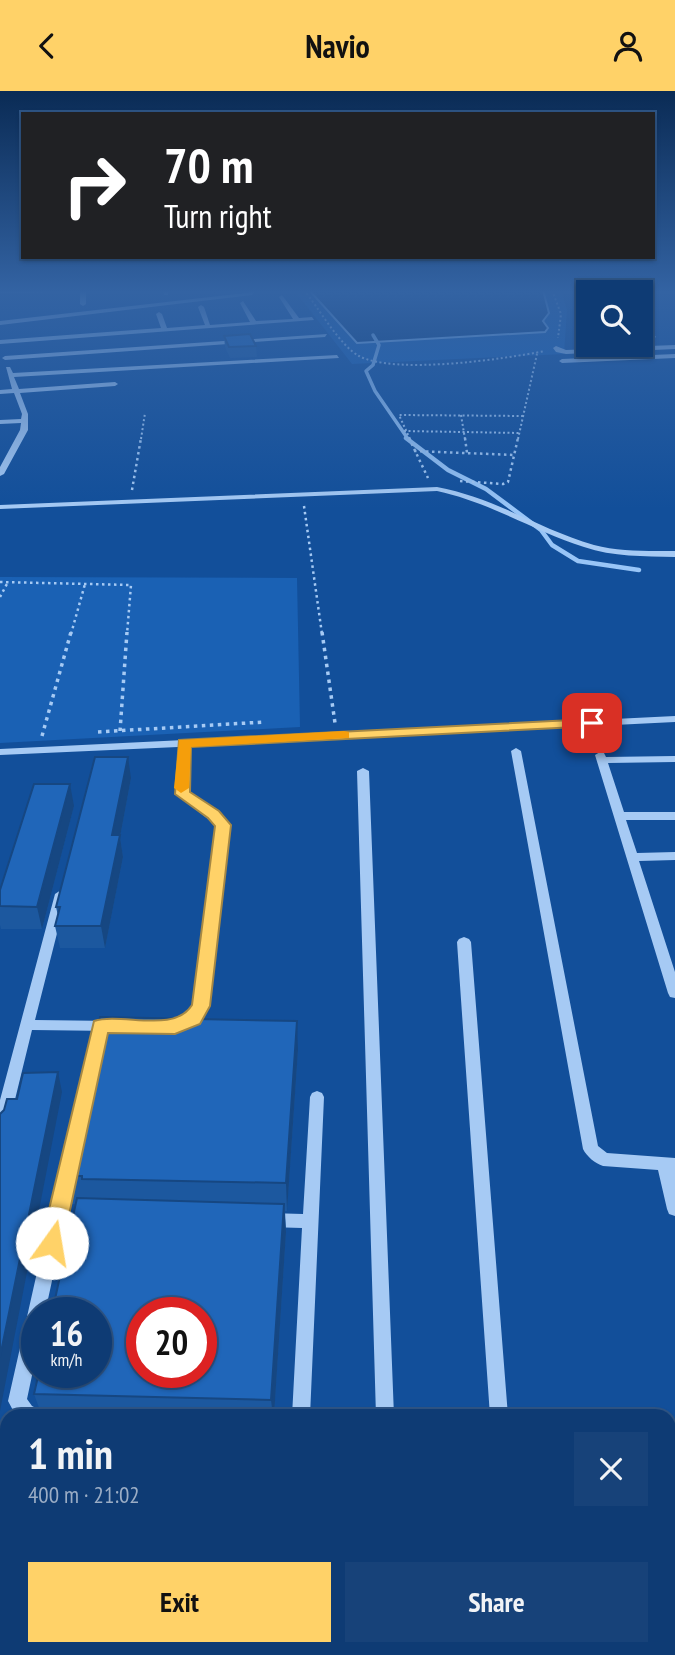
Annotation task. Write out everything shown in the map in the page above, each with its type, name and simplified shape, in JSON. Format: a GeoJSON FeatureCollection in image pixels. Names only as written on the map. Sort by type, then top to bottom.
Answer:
{"type":"FeatureCollection","features":[{"type":"Feature","properties":{"kind":"street"},"geometry":{"type":"LineString","coordinates":[[0,474],[24,429],[25,414],[6,363]]}},
{"type":"Feature","properties":{"kind":"street"},"geometry":{"type":"LineString","coordinates":[[10,375],[228,363]]}},
{"type":"Feature","properties":{"kind":"street"},"geometry":{"type":"LineString","coordinates":[[0,392],[115,384]]}},
{"type":"Feature","properties":{"kind":"street"},"geometry":{"type":"LineString","coordinates":[[0,422],[24,421]]}},
{"type":"Feature","properties":{"kind":"street"},"geometry":{"type":"LineString","coordinates":[[0,507],[437,489],[467,496],[541,527],[606,549],[675,554]]}},
{"type":"Feature","properties":{"kind":"street"},"geometry":{"type":"LineString","coordinates":[[0,753],[675,719]]}},
{"type":"Feature","properties":{"kind":"street"},"geometry":{"type":"LineString","coordinates":[[163,1026],[175,1027],[193,1019],[201,1006],[223,825],[214,814],[182,794],[184,743]]}},
{"type":"Feature","properties":{"kind":"street"},"geometry":{"type":"LineString","coordinates":[[516,751],[591,1149],[603,1159],[670,1165],[675,1209]]}},
{"type":"Feature","properties":{"kind":"street"},"geometry":{"type":"LineString","coordinates":[[675,759],[601,758],[675,993]]}},
{"type":"Feature","properties":{"kind":"street"},"geometry":{"type":"LineString","coordinates":[[363,771],[385,1409]]}},
{"type":"Feature","properties":{"kind":"street"},"geometry":{"type":"LineString","coordinates":[[620,816],[675,816]]}},
{"type":"Feature","properties":{"kind":"street"},"geometry":{"type":"LineString","coordinates":[[632,857],[675,856]]}},
{"type":"Feature","properties":{"kind":"street"},"geometry":{"type":"LineString","coordinates":[[0,1128],[63,887]]}},
{"type":"Feature","properties":{"kind":"street"},"geometry":{"type":"LineString","coordinates":[[464,942],[498,1409]]}},
{"type":"Feature","properties":{"kind":"street"},"geometry":{"type":"LineString","coordinates":[[26,1025],[99,1032],[125,1026]]}},
{"type":"Feature","properties":{"kind":"street"},"geometry":{"type":"LineString","coordinates":[[301,1409],[317,1097]]}},
{"type":"Feature","properties":{"kind":"street"},"geometry":{"type":"LineString","coordinates":[[22,1409],[17,1401],[65,1216],[73,1148]]}},
{"type":"Feature","properties":{"kind":"street"},"geometry":{"type":"LineString","coordinates":[[258,1220],[311,1221]]}},
{"type":"Feature","properties":{"kind":"path"},"geometry":{"type":"LineString","coordinates":[[453,480],[506,484],[535,363]]}},
{"type":"Feature","properties":{"kind":"path"},"geometry":{"type":"LineString","coordinates":[[129,503],[145,413]]}},
{"type":"Feature","properties":{"kind":"path"},"geometry":{"type":"LineString","coordinates":[[428,478],[398,415],[524,416]]}},
{"type":"Feature","properties":{"kind":"path"},"geometry":{"type":"LineString","coordinates":[[461,415],[467,453]]}},
{"type":"Feature","properties":{"kind":"path"},"geometry":{"type":"LineString","coordinates":[[404,431],[520,433]]}},
{"type":"Feature","properties":{"kind":"path"},"geometry":{"type":"LineString","coordinates":[[414,451],[515,455]]}},
{"type":"Feature","properties":{"kind":"path"},"geometry":{"type":"LineString","coordinates":[[302,495],[337,736]]}},
{"type":"Feature","properties":{"kind":"path"},"geometry":{"type":"LineString","coordinates":[[0,582],[131,585],[120,731]]}},
{"type":"Feature","properties":{"kind":"path"},"geometry":{"type":"LineString","coordinates":[[0,597],[8,582]]}},
{"type":"Feature","properties":{"kind":"path"},"geometry":{"type":"LineString","coordinates":[[55,735],[42,736],[85,584]]}},
{"type":"Feature","properties":{"kind":"path"},"geometry":{"type":"LineString","coordinates":[[94,733],[264,722]]}},
{"type":"Feature","properties":{"kind":"shaded area"},"geometry":{"type":"Polygon","coordinates":[[[0,577],[297,578],[300,727],[0,743],[0,577]]]}},
{"type":"Feature","properties":{"kind":"building"},"geometry":{"type":"Polygon","coordinates":[[[95,757],[128,757],[112,835],[120,835],[101,926],[55,926],[60,907],[56,907],[95,757]]]}},
{"type":"Feature","properties":{"kind":"building"},"geometry":{"type":"Polygon","coordinates":[[[34,784],[70,784],[37,907],[0,906],[0,890],[34,784]]]}},
{"type":"Feature","properties":{"kind":"building"},"geometry":{"type":"Polygon","coordinates":[[[100,1017],[297,1021],[286,1183],[82,1179],[82,1176],[64,1176],[100,1017]]]}},
{"type":"Feature","properties":{"kind":"building"},"geometry":{"type":"Polygon","coordinates":[[[58,1072],[0,1357],[0,1114],[7,1099],[17,1099],[23,1073],[58,1072]]]}},
{"type":"Feature","properties":{"kind":"building"},"geometry":{"type":"Polygon","coordinates":[[[77,1198],[284,1204],[271,1400],[34,1394],[35,1388],[112,1388],[112,1297],[55,1297],[77,1198]]]}},
{"type":"Feature","properties":{"kind":"waterway"},"geometry":{"type":"LineString","coordinates":[[374,363],[366,371],[375,391],[408,439]]}},
{"type":"Feature","properties":{"kind":"waterway"},"geometry":{"type":"LineString","coordinates":[[406,438],[448,470],[486,489],[541,530],[552,545],[578,561],[639,570]]}},
{"type":"Feature","properties":{"kind":"slow traffic"},"geometry":{"type":"LineString","coordinates":[[181,788],[184,743],[344,735]]}},
{"type":"Feature","properties":{"kind":"route"},"geometry":{"type":"LineString","coordinates":[[52,1243],[100,1026],[175,1027],[193,1019],[201,1006],[223,825],[214,814],[195,805],[182,794],[184,743],[592,723]]}}]}
